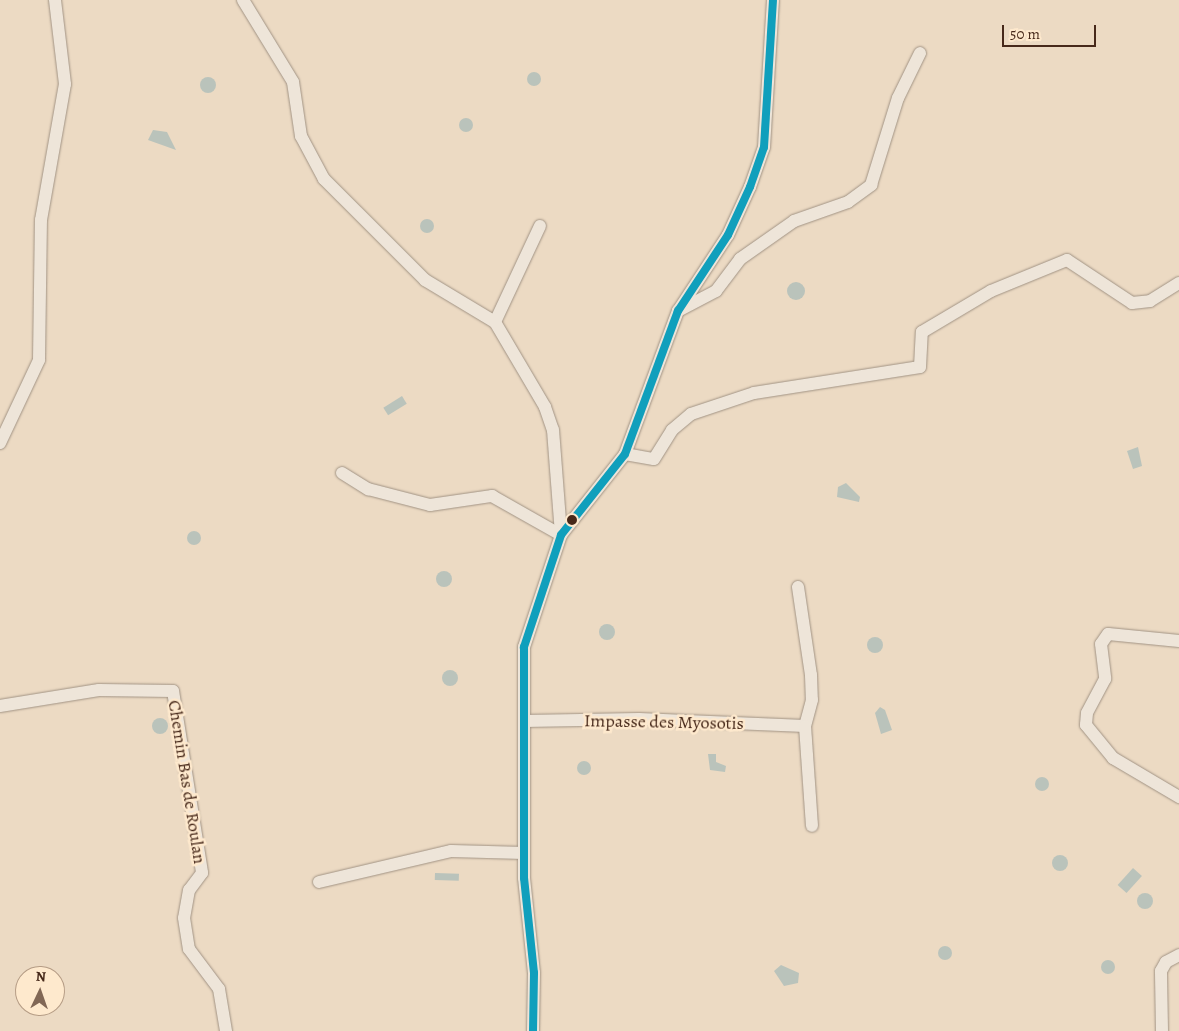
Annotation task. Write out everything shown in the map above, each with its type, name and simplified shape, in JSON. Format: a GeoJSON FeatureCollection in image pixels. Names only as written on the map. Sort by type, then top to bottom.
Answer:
{"type":"FeatureCollection","features":[{"type":"Feature","properties":{"kind":"street"},"geometry":{"type":"LineString","coordinates":[[0,443],[39,360],[41,220],[65,84],[55,0]]}},
{"type":"Feature","properties":{"kind":"street"},"geometry":{"type":"LineString","coordinates":[[243,0],[293,82],[301,136],[324,179],[425,280],[495,322],[545,407],[553,430],[561,535]]}},
{"type":"Feature","properties":{"kind":"street"},"geometry":{"type":"LineString","coordinates":[[533,1031],[534,973],[524,853],[524,647],[561,535],[625,454],[678,311],[728,235],[764,147],[773,0]]}},
{"type":"Feature","properties":{"kind":"street"},"geometry":{"type":"LineString","coordinates":[[678,311],[716,291],[740,259],[794,221],[848,202],[871,186],[898,98],[920,52]]}},
{"type":"Feature","properties":{"kind":"street"},"geometry":{"type":"LineString","coordinates":[[495,322],[540,226]]}},
{"type":"Feature","properties":{"kind":"street"},"geometry":{"type":"LineString","coordinates":[[625,454],[654,459],[672,430],[691,414],[754,393],[920,367],[922,332],[991,291],[1067,260],[1132,303],[1150,301],[1179,283]]}},
{"type":"Feature","properties":{"kind":"street"},"geometry":{"type":"LineString","coordinates":[[342,473],[368,489],[430,505],[492,496],[561,535]]}},
{"type":"Feature","properties":{"kind":"street"},"geometry":{"type":"LineString","coordinates":[[798,587],[811,675],[812,700],[805,726],[812,826]]}},
{"type":"Feature","properties":{"kind":"street"},"geometry":{"type":"LineString","coordinates":[[1179,641],[1108,634],[1101,644],[1105,679],[1087,713],[1086,725],[1113,758],[1179,797]]}},
{"type":"Feature","properties":{"kind":"street","name":"Chemin Bas de Roulan"},"geometry":{"type":"LineString","coordinates":[[0,706],[99,690],[173,691],[202,873],[189,890],[184,918],[189,949],[219,989],[226,1031]]}},
{"type":"Feature","properties":{"kind":"street","name":"Impasse des Myosotis"},"geometry":{"type":"LineString","coordinates":[[524,721],[639,719],[805,726]]}},
{"type":"Feature","properties":{"kind":"street"},"geometry":{"type":"LineString","coordinates":[[319,882],[451,851],[524,853]]}},
{"type":"Feature","properties":{"kind":"street"},"geometry":{"type":"LineString","coordinates":[[1162,1031],[1161,971],[1166,962],[1179,955]]}},
{"type":"Feature","properties":{"kind":"shaded area"},"geometry":{"type":"Polygon","coordinates":[[[531,72],[537,72],[541,79],[537,86],[531,86],[527,82],[527,76],[531,72]]]}},
{"type":"Feature","properties":{"kind":"shaded area"},"geometry":{"type":"Polygon","coordinates":[[[208,77],[216,85],[208,93],[200,85],[208,77]]]}},
{"type":"Feature","properties":{"kind":"shaded area"},"geometry":{"type":"Polygon","coordinates":[[[463,118],[469,118],[473,125],[469,132],[463,132],[459,128],[459,122],[463,118]]]}},
{"type":"Feature","properties":{"kind":"shaded area"},"geometry":{"type":"Polygon","coordinates":[[[153,130],[167,132],[176,150],[148,140],[153,130]]]}},
{"type":"Feature","properties":{"kind":"shaded area"},"geometry":{"type":"Polygon","coordinates":[[[424,219],[430,219],[434,226],[430,233],[424,233],[420,229],[420,223],[424,219]]]}},
{"type":"Feature","properties":{"kind":"shaded area"},"geometry":{"type":"Polygon","coordinates":[[[796,282],[802,285],[805,291],[802,297],[796,300],[790,297],[787,291],[790,285],[796,282]]]}},
{"type":"Feature","properties":{"kind":"shaded area"},"geometry":{"type":"Polygon","coordinates":[[[402,396],[407,404],[388,415],[383,408],[402,396]]]}},
{"type":"Feature","properties":{"kind":"shaded area"},"geometry":{"type":"Polygon","coordinates":[[[1138,447],[1142,466],[1133,469],[1127,451],[1138,447]]]}},
{"type":"Feature","properties":{"kind":"shaded area"},"geometry":{"type":"Polygon","coordinates":[[[846,483],[860,497],[859,502],[837,497],[838,487],[846,483]]]}},
{"type":"Feature","properties":{"kind":"shaded area"},"geometry":{"type":"Polygon","coordinates":[[[191,531],[197,531],[201,538],[197,545],[191,545],[187,541],[187,535],[191,531]]]}},
{"type":"Feature","properties":{"kind":"shaded area"},"geometry":{"type":"Polygon","coordinates":[[[441,571],[447,571],[452,576],[450,585],[441,587],[436,582],[436,576],[441,571]]]}},
{"type":"Feature","properties":{"kind":"shaded area"},"geometry":{"type":"Polygon","coordinates":[[[607,624],[613,626],[615,632],[613,638],[607,640],[601,638],[599,632],[601,626],[607,624]]]}},
{"type":"Feature","properties":{"kind":"shaded area"},"geometry":{"type":"Polygon","coordinates":[[[875,637],[881,639],[883,645],[881,651],[875,653],[869,651],[867,645],[869,639],[875,637]]]}},
{"type":"Feature","properties":{"kind":"shaded area"},"geometry":{"type":"Polygon","coordinates":[[[450,670],[458,678],[450,686],[442,678],[450,670]]]}},
{"type":"Feature","properties":{"kind":"shaded area"},"geometry":{"type":"Polygon","coordinates":[[[880,707],[885,710],[892,730],[881,734],[875,713],[880,707]]]}},
{"type":"Feature","properties":{"kind":"shaded area"},"geometry":{"type":"Polygon","coordinates":[[[160,718],[166,720],[168,726],[166,732],[160,734],[154,732],[152,726],[154,720],[160,718]]]}},
{"type":"Feature","properties":{"kind":"shaded area"},"geometry":{"type":"Polygon","coordinates":[[[708,754],[716,754],[716,762],[726,766],[725,772],[710,770],[708,754]]]}},
{"type":"Feature","properties":{"kind":"shaded area"},"geometry":{"type":"Polygon","coordinates":[[[581,761],[587,761],[591,768],[587,775],[581,775],[577,771],[577,765],[581,761]]]}},
{"type":"Feature","properties":{"kind":"shaded area"},"geometry":{"type":"Polygon","coordinates":[[[1039,777],[1045,777],[1049,784],[1045,791],[1039,791],[1035,787],[1035,781],[1039,777]]]}},
{"type":"Feature","properties":{"kind":"shaded area"},"geometry":{"type":"Polygon","coordinates":[[[1060,855],[1068,863],[1060,871],[1052,863],[1060,855]]]}},
{"type":"Feature","properties":{"kind":"shaded area"},"geometry":{"type":"Polygon","coordinates":[[[1133,868],[1142,876],[1127,893],[1118,885],[1133,868]]]}},
{"type":"Feature","properties":{"kind":"shaded area"},"geometry":{"type":"Polygon","coordinates":[[[435,873],[459,874],[459,881],[435,880],[435,873]]]}},
{"type":"Feature","properties":{"kind":"shaded area"},"geometry":{"type":"Polygon","coordinates":[[[1145,893],[1153,901],[1145,909],[1137,901],[1145,893]]]}},
{"type":"Feature","properties":{"kind":"shaded area"},"geometry":{"type":"Polygon","coordinates":[[[942,946],[948,946],[952,953],[948,960],[942,960],[938,956],[938,950],[942,946]]]}},
{"type":"Feature","properties":{"kind":"shaded area"},"geometry":{"type":"Polygon","coordinates":[[[1105,960],[1111,960],[1115,967],[1111,974],[1105,974],[1101,970],[1101,964],[1105,960]]]}},
{"type":"Feature","properties":{"kind":"shaded area"},"geometry":{"type":"Polygon","coordinates":[[[781,965],[799,973],[798,983],[784,986],[774,971],[781,965]]]}},
{"type":"Feature","properties":{"kind":"transit line"},"geometry":{"type":"LineString","coordinates":[[533,1031],[534,973],[524,878],[524,647],[561,535],[625,454],[678,311],[728,235],[750,187],[764,147],[773,0]]}}]}
